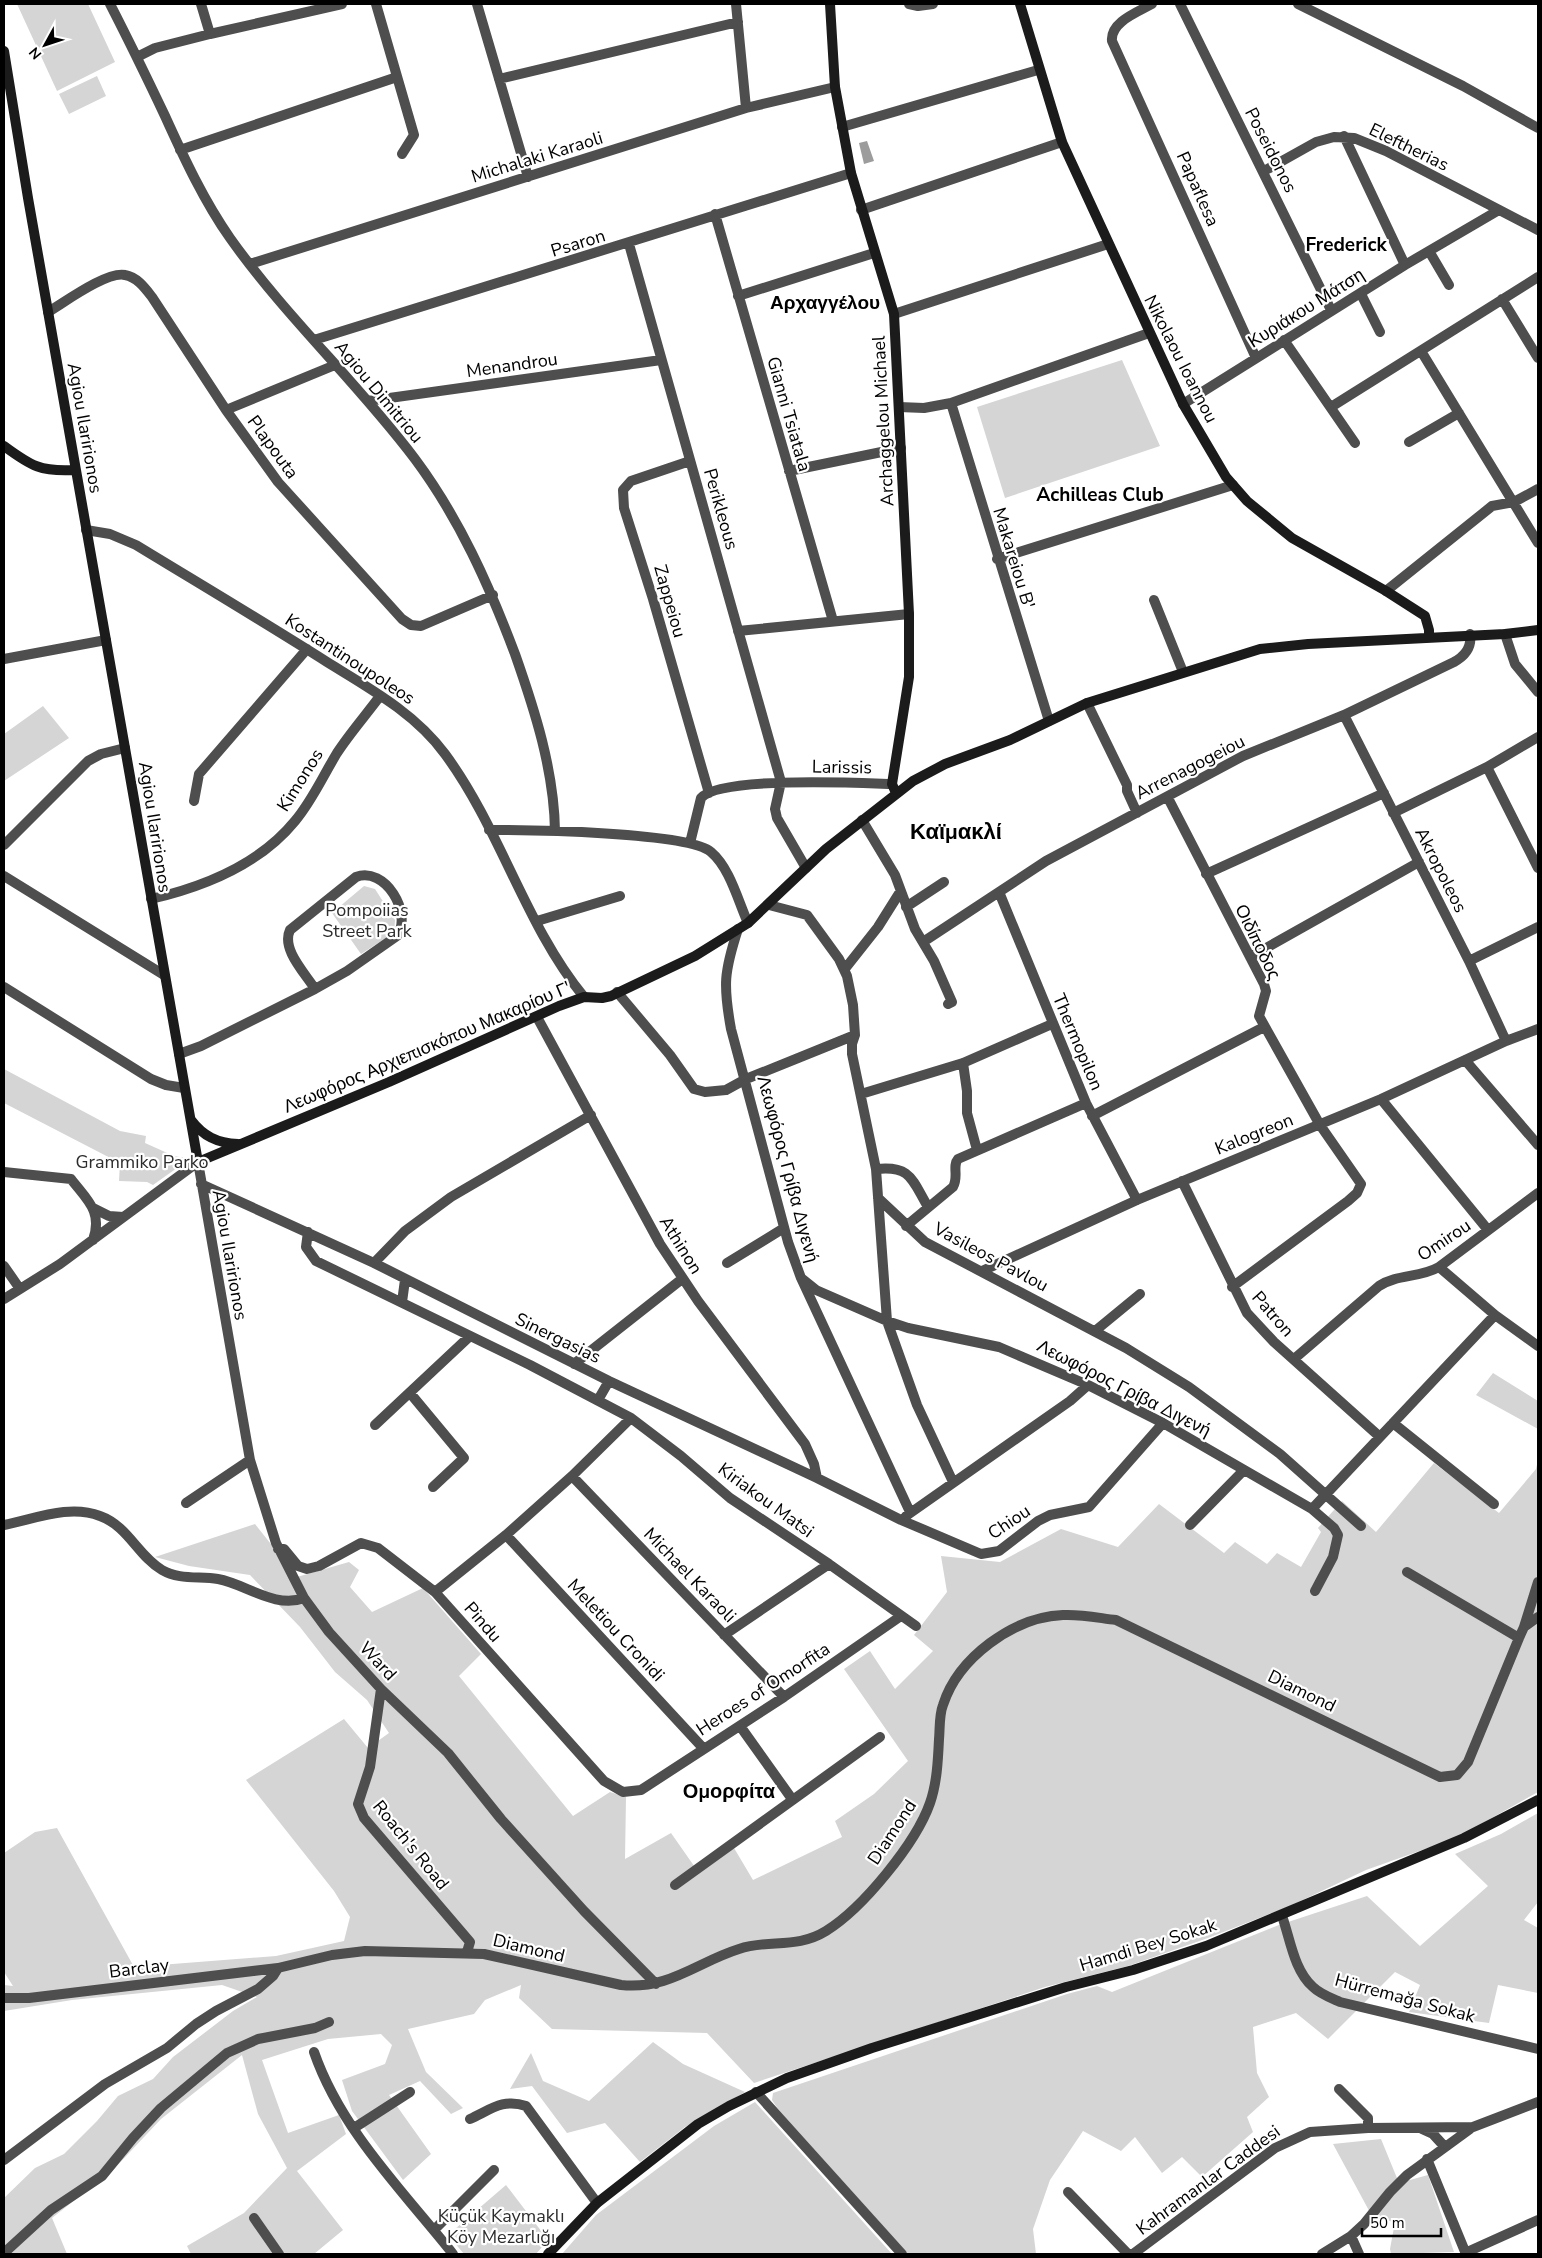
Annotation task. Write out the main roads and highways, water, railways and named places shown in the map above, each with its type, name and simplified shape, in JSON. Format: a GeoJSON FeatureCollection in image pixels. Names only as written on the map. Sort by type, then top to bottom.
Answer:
{"type":"FeatureCollection","features":[{"type":"Feature","properties":{"kind":"district","name":"Frederick"},"geometry":{"type":"Point","coordinates":[1346,244]}},
{"type":"Feature","properties":{"kind":"district","name":"Αρχαγγέλου"},"geometry":{"type":"Point","coordinates":[825,302]}},
{"type":"Feature","properties":{"kind":"district","name":"Achilleas Club"},"geometry":{"type":"Point","coordinates":[1100,494]}},
{"type":"Feature","properties":{"kind":"district","name":"Καϊμακλί"},"geometry":{"type":"Point","coordinates":[956,831]}},
{"type":"Feature","properties":{"kind":"district","name":"Ομορφίτα"},"geometry":{"type":"Point","coordinates":[729,1791]}},
{"type":"Feature","properties":{"kind":"park label","name":"Pompoiias Street Park"},"geometry":{"type":"Point","coordinates":[367,920]}},
{"type":"Feature","properties":{"kind":"park label","name":"Grammiko Parko"},"geometry":{"type":"Point","coordinates":[142,1162]}},
{"type":"Feature","properties":{"kind":"park label","name":"Küçük Kaymaklı Köy Mezarlığı"},"geometry":{"type":"Point","coordinates":[501,2226]}}]}
